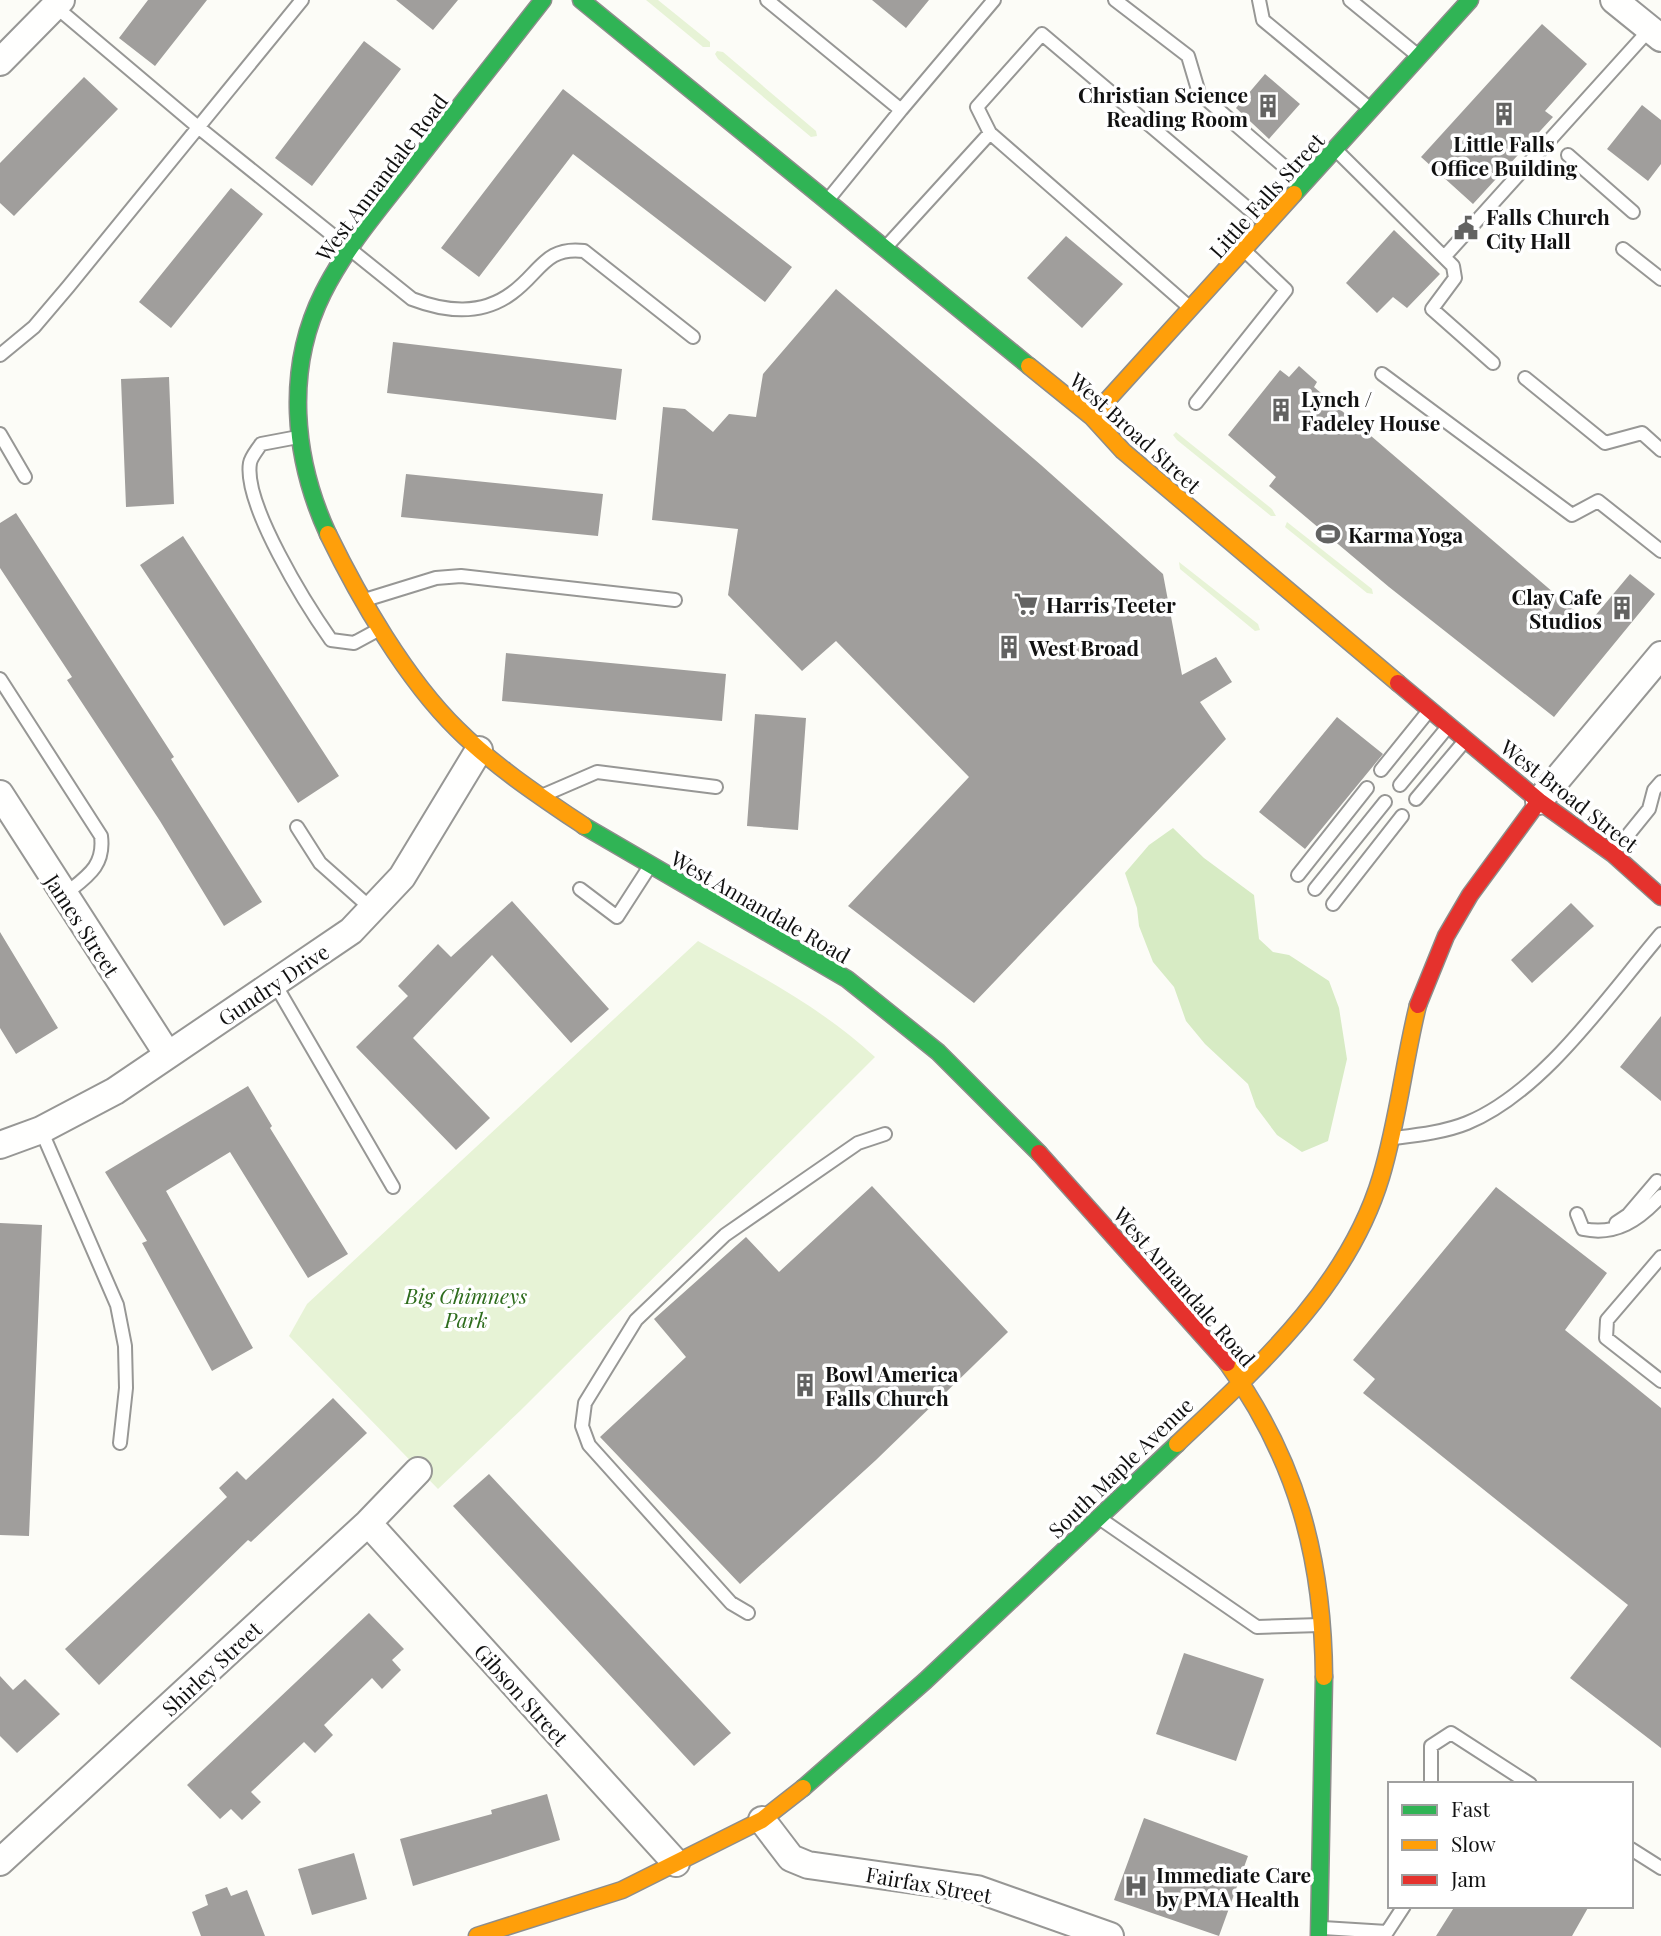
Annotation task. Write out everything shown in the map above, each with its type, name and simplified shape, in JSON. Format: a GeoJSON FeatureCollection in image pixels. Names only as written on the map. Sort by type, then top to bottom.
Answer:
{"type":"FeatureCollection","features":[{"type":"Feature","properties":{"kind":"street","name":"West Annandale Road"},"geometry":{"type":"LineString","coordinates":[[543,0],[348,249],[321,296],[306,338],[298,391],[298,437],[306,481],[325,532],[381,628],[441,712],[480,750],[540,796],[650,866],[822,963],[861,989],[929,1043],[1033,1146],[1209,1340],[1241,1381],[1276,1440],[1299,1496],[1315,1554],[1324,1625],[1326,1675],[1319,1932]]}},
{"type":"Feature","properties":{"kind":"street","name":"West Broad Street"},"geometry":{"type":"LineString","coordinates":[[581,0],[1092,417],[1133,460],[1539,802],[1613,853],[1661,897]]}},
{"type":"Feature","properties":{"kind":"street","name":"Little Falls Street"},"geometry":{"type":"LineString","coordinates":[[1092,417],[1470,0]]}},
{"type":"Feature","properties":{"kind":"street"},"geometry":{"type":"LineString","coordinates":[[1614,0],[1656,33]]}},
{"type":"Feature","properties":{"kind":"street"},"geometry":{"type":"LineString","coordinates":[[0,62],[58,4]]}},
{"type":"Feature","properties":{"kind":"street"},"geometry":{"type":"LineString","coordinates":[[1539,802],[1661,655]]}},
{"type":"Feature","properties":{"kind":"street","name":"Gundry Drive"},"geometry":{"type":"LineString","coordinates":[[0,1145],[41,1130],[115,1091],[351,931],[374,911],[407,869],[480,750]]}},
{"type":"Feature","properties":{"kind":"street","name":"James Street"},"geometry":{"type":"LineString","coordinates":[[0,794],[63,896],[168,1055]]}},
{"type":"Feature","properties":{"kind":"street","name":"South Maple Avenue"},"geometry":{"type":"LineString","coordinates":[[477,1936],[622,1890],[762,1820],[800,1791],[925,1681],[1241,1381],[1307,1313],[1334,1277],[1359,1231],[1381,1177],[1418,1006],[1446,936],[1470,895],[1539,802]]}},
{"type":"Feature","properties":{"kind":"street","name":"Shirley Street"},"geometry":{"type":"LineString","coordinates":[[0,1862],[368,1524],[418,1471]]}},
{"type":"Feature","properties":{"kind":"street","name":"Gibson Street"},"geometry":{"type":"LineString","coordinates":[[368,1524],[676,1863]]}},
{"type":"Feature","properties":{"kind":"street","name":"Fairfax Street"},"geometry":{"type":"LineString","coordinates":[[762,1820],[791,1858],[808,1865],[977,1889],[1110,1936]]}},
{"type":"Feature","properties":{"kind":"lane"},"geometry":{"type":"LineString","coordinates":[[0,355],[34,327],[302,0]]}},
{"type":"Feature","properties":{"kind":"lane"},"geometry":{"type":"LineString","coordinates":[[766,0],[901,110]]}},
{"type":"Feature","properties":{"kind":"lane"},"geometry":{"type":"LineString","coordinates":[[828,200],[993,0]]}},
{"type":"Feature","properties":{"kind":"lane"},"geometry":{"type":"LineString","coordinates":[[1115,0],[1188,56],[1199,93],[1304,184]]}},
{"type":"Feature","properties":{"kind":"lane"},"geometry":{"type":"LineString","coordinates":[[1273,0],[1260,3],[1262,20],[1371,110]]}},
{"type":"Feature","properties":{"kind":"lane"},"geometry":{"type":"LineString","coordinates":[[1350,0],[1419,57]]}},
{"type":"Feature","properties":{"kind":"lane"},"geometry":{"type":"LineString","coordinates":[[58,4],[198,127],[412,299],[438,309],[465,310],[486,306],[511,295],[552,254],[568,249],[584,251],[693,337]]}},
{"type":"Feature","properties":{"kind":"lane"},"geometry":{"type":"LineString","coordinates":[[1445,257],[1656,33]]}},
{"type":"Feature","properties":{"kind":"lane"},"geometry":{"type":"LineString","coordinates":[[1191,309],[990,133],[977,107],[1042,34],[1267,224]]}},
{"type":"Feature","properties":{"kind":"lane"},"geometry":{"type":"LineString","coordinates":[[886,247],[990,133]]}},
{"type":"Feature","properties":{"kind":"lane"},"geometry":{"type":"LineString","coordinates":[[1335,150],[1453,266],[1455,278],[1432,309],[1493,363]]}},
{"type":"Feature","properties":{"kind":"lane"},"geometry":{"type":"LineString","coordinates":[[1568,155],[1633,212]]}},
{"type":"Feature","properties":{"kind":"lane"},"geometry":{"type":"LineString","coordinates":[[1623,249],[1661,279]]}},
{"type":"Feature","properties":{"kind":"lane"},"geometry":{"type":"LineString","coordinates":[[1196,403],[1286,290],[1244,251]]}},
{"type":"Feature","properties":{"kind":"lane"},"geometry":{"type":"LineString","coordinates":[[1382,374],[1572,515],[1598,501],[1661,551]]}},
{"type":"Feature","properties":{"kind":"lane"},"geometry":{"type":"LineString","coordinates":[[1525,378],[1605,443],[1642,433],[1661,450]]}},
{"type":"Feature","properties":{"kind":"lane"},"geometry":{"type":"LineString","coordinates":[[0,434],[25,477]]}},
{"type":"Feature","properties":{"kind":"lane"},"geometry":{"type":"LineString","coordinates":[[298,437],[261,444],[250,461],[252,486],[271,536],[290,576],[331,640],[354,643],[381,628]]}},
{"type":"Feature","properties":{"kind":"lane"},"geometry":{"type":"LineString","coordinates":[[365,600],[436,578],[461,576],[675,600]]}},
{"type":"Feature","properties":{"kind":"lane"},"geometry":{"type":"LineString","coordinates":[[0,679],[101,836],[103,852],[97,867],[63,896]]}},
{"type":"Feature","properties":{"kind":"lane"},"geometry":{"type":"LineString","coordinates":[[1381,770],[1430,709]]}},
{"type":"Feature","properties":{"kind":"lane"},"geometry":{"type":"LineString","coordinates":[[1400,785],[1450,725]]}},
{"type":"Feature","properties":{"kind":"lane"},"geometry":{"type":"LineString","coordinates":[[1416,799],[1466,738]]}},
{"type":"Feature","properties":{"kind":"lane"},"geometry":{"type":"LineString","coordinates":[[540,796],[597,772],[716,787]]}},
{"type":"Feature","properties":{"kind":"lane"},"geometry":{"type":"LineString","coordinates":[[1613,853],[1648,809],[1654,790],[1661,782]]}},
{"type":"Feature","properties":{"kind":"lane"},"geometry":{"type":"LineString","coordinates":[[1297,875],[1367,788]]}},
{"type":"Feature","properties":{"kind":"lane"},"geometry":{"type":"LineString","coordinates":[[1315,890],[1385,803]]}},
{"type":"Feature","properties":{"kind":"lane"},"geometry":{"type":"LineString","coordinates":[[1333,904],[1402,816]]}},
{"type":"Feature","properties":{"kind":"lane"},"geometry":{"type":"LineString","coordinates":[[298,827],[320,863],[374,911]]}},
{"type":"Feature","properties":{"kind":"lane"},"geometry":{"type":"LineString","coordinates":[[580,890],[617,917],[650,866]]}},
{"type":"Feature","properties":{"kind":"lane"},"geometry":{"type":"LineString","coordinates":[[1390,1139],[1468,1123],[1511,1098],[1544,1071],[1661,934]]}},
{"type":"Feature","properties":{"kind":"lane"},"geometry":{"type":"LineString","coordinates":[[275,984],[393,1187]]}},
{"type":"Feature","properties":{"kind":"lane"},"geometry":{"type":"LineString","coordinates":[[41,1130],[117,1305],[125,1346],[126,1388],[120,1443]]}},
{"type":"Feature","properties":{"kind":"lane"},"geometry":{"type":"LineString","coordinates":[[748,1613],[731,1603],[589,1445],[583,1426],[585,1403],[636,1320],[725,1235],[858,1143],[885,1134]]}},
{"type":"Feature","properties":{"kind":"lane"},"geometry":{"type":"LineString","coordinates":[[1657,1181],[1628,1214],[1615,1223],[1591,1223],[1577,1213],[1583,1229],[1601,1233],[1639,1220],[1661,1196]]}},
{"type":"Feature","properties":{"kind":"lane"},"geometry":{"type":"LineString","coordinates":[[1661,1257],[1607,1320],[1606,1338],[1661,1381]]}},
{"type":"Feature","properties":{"kind":"lane"},"geometry":{"type":"LineString","coordinates":[[1098,1518],[1257,1627],[1324,1625]]}},
{"type":"Feature","properties":{"kind":"lane"},"geometry":{"type":"LineString","coordinates":[[1431,1782],[1431,1746],[1451,1733],[1527,1782]]}},
{"type":"Feature","properties":{"kind":"lane"},"geometry":{"type":"LineString","coordinates":[[1633,1850],[1661,1868]]}},
{"type":"Feature","properties":{"kind":"lane"},"geometry":{"type":"LineString","coordinates":[[1319,1932],[1387,1933],[1403,1908]]}},
{"type":"Feature","properties":{"kind":"green space"},"geometry":{"type":"Polygon","coordinates":[[[646,0],[658,0],[710,42],[710,47],[703,47],[646,0]]]}},
{"type":"Feature","properties":{"kind":"green space"},"geometry":{"type":"Polygon","coordinates":[[[717,51],[723,52],[816,131],[817,136],[811,137],[718,59],[715,54],[717,51]]]}},
{"type":"Feature","properties":{"kind":"green space"},"geometry":{"type":"Polygon","coordinates":[[[1176,432],[1272,509],[1276,516],[1271,516],[1177,440],[1173,435],[1176,432]]]}},
{"type":"Feature","properties":{"kind":"green space"},"geometry":{"type":"Polygon","coordinates":[[[1287,522],[1372,589],[1373,594],[1367,593],[1285,527],[1287,522]]]}},
{"type":"Feature","properties":{"kind":"green space"},"geometry":{"type":"Polygon","coordinates":[[[1179,562],[1258,624],[1260,630],[1255,631],[1180,569],[1179,562]]]}},
{"type":"Feature","properties":{"kind":"green space"},"geometry":{"type":"Polygon","coordinates":[[[1173,828],[1204,858],[1254,895],[1259,939],[1273,952],[1289,955],[1329,981],[1339,1008],[1347,1059],[1328,1141],[1302,1152],[1277,1135],[1256,1107],[1248,1084],[1205,1044],[1186,1021],[1174,987],[1153,962],[1139,926],[1137,908],[1125,873],[1149,845],[1173,828]]]}},
{"type":"Feature","properties":{"kind":"green space","name":"Big Chimneys Park"},"geometry":{"type":"Polygon","coordinates":[[[698,941],[812,1008],[875,1057],[521,1410],[438,1489],[289,1336],[307,1304],[698,941]]]}},
{"type":"Feature","properties":{"kind":"building"},"geometry":{"type":"Polygon","coordinates":[[[148,0],[207,0],[155,66],[119,38],[148,0]]]}},
{"type":"Feature","properties":{"kind":"building"},"geometry":{"type":"Polygon","coordinates":[[[396,0],[458,0],[433,30],[396,0]]]}},
{"type":"Feature","properties":{"kind":"building"},"geometry":{"type":"Polygon","coordinates":[[[872,0],[929,0],[906,28],[872,0]]]}},
{"type":"Feature","properties":{"kind":"building","name":"Little Falls Office Building"},"geometry":{"type":"Polygon","coordinates":[[[1542,24],[1587,64],[1545,111],[1553,117],[1473,204],[1421,157],[1542,24]]]}},
{"type":"Feature","properties":{"kind":"building"},"geometry":{"type":"Polygon","coordinates":[[[364,41],[401,69],[312,186],[275,158],[364,41]]]}},
{"type":"Feature","properties":{"kind":"building","name":"Christian Science Reading Room"},"geometry":{"type":"Polygon","coordinates":[[[1265,74],[1300,104],[1269,139],[1236,108],[1265,74]]]}},
{"type":"Feature","properties":{"kind":"building"},"geometry":{"type":"Polygon","coordinates":[[[84,77],[118,109],[14,216],[0,203],[0,163],[84,77]]]}},
{"type":"Feature","properties":{"kind":"building"},"geometry":{"type":"Polygon","coordinates":[[[563,89],[792,267],[765,302],[573,154],[479,277],[441,248],[563,89]]]}},
{"type":"Feature","properties":{"kind":"building"},"geometry":{"type":"Polygon","coordinates":[[[1642,105],[1661,120],[1661,164],[1648,181],[1607,149],[1642,105]]]}},
{"type":"Feature","properties":{"kind":"building"},"geometry":{"type":"Polygon","coordinates":[[[231,188],[263,214],[171,328],[139,302],[231,188]]]}},
{"type":"Feature","properties":{"kind":"building"},"geometry":{"type":"Polygon","coordinates":[[[1394,230],[1440,274],[1407,308],[1393,297],[1377,313],[1346,283],[1394,230]]]}},
{"type":"Feature","properties":{"kind":"building"},"geometry":{"type":"Polygon","coordinates":[[[1066,236],[1123,284],[1082,328],[1027,278],[1066,236]]]}},
{"type":"Feature","properties":{"kind":"building","name":"West Broad"},"geometry":{"type":"Polygon","coordinates":[[[836,289],[1163,574],[1182,675],[1216,657],[1232,682],[1200,702],[1226,739],[974,1003],[848,906],[969,777],[836,641],[802,671],[728,595],[738,529],[652,520],[663,407],[685,409],[713,432],[729,414],[756,417],[763,374],[836,289]]]}},
{"type":"Feature","properties":{"kind":"building"},"geometry":{"type":"Polygon","coordinates":[[[393,342],[622,369],[616,420],[387,393],[393,342]]]}},
{"type":"Feature","properties":{"kind":"building"},"geometry":{"type":"Polygon","coordinates":[[[1299,366],[1317,382],[1314,387],[1589,623],[1630,574],[1655,594],[1554,717],[1389,587],[1269,486],[1276,477],[1228,435],[1280,370],[1289,377],[1299,366]]]}},
{"type":"Feature","properties":{"kind":"building"},"geometry":{"type":"Polygon","coordinates":[[[169,377],[174,504],[126,507],[121,379],[169,377]]]}},
{"type":"Feature","properties":{"kind":"building"},"geometry":{"type":"Polygon","coordinates":[[[406,474],[603,494],[598,536],[401,517],[406,474]]]}},
{"type":"Feature","properties":{"kind":"building"},"geometry":{"type":"Polygon","coordinates":[[[16,513],[174,757],[171,759],[262,902],[224,926],[160,821],[67,680],[72,677],[0,568],[0,523],[16,513]]]}},
{"type":"Feature","properties":{"kind":"building"},"geometry":{"type":"Polygon","coordinates":[[[183,536],[339,776],[298,803],[140,565],[183,536]]]}},
{"type":"Feature","properties":{"kind":"building"},"geometry":{"type":"Polygon","coordinates":[[[506,653],[726,674],[722,721],[502,701],[506,653]]]}},
{"type":"Feature","properties":{"kind":"building"},"geometry":{"type":"Polygon","coordinates":[[[755,714],[806,718],[798,830],[747,826],[755,714]]]}},
{"type":"Feature","properties":{"kind":"building"},"geometry":{"type":"Polygon","coordinates":[[[1337,717],[1383,754],[1305,849],[1259,812],[1337,717]]]}},
{"type":"Feature","properties":{"kind":"building"},"geometry":{"type":"Polygon","coordinates":[[[512,901],[609,1009],[571,1043],[492,955],[413,1038],[490,1118],[456,1150],[356,1047],[408,996],[398,986],[438,944],[451,957],[512,901]]]}},
{"type":"Feature","properties":{"kind":"building"},"geometry":{"type":"Polygon","coordinates":[[[1571,903],[1594,926],[1532,983],[1511,960],[1571,903]]]}},
{"type":"Feature","properties":{"kind":"building"},"geometry":{"type":"Polygon","coordinates":[[[0,932],[58,1028],[16,1054],[0,1028],[0,932]]]}},
{"type":"Feature","properties":{"kind":"building"},"geometry":{"type":"Polygon","coordinates":[[[1661,1016],[1661,1101],[1620,1067],[1661,1016]]]}},
{"type":"Feature","properties":{"kind":"building"},"geometry":{"type":"Polygon","coordinates":[[[248,1086],[272,1126],[270,1128],[348,1254],[308,1278],[230,1152],[166,1191],[253,1348],[212,1371],[142,1243],[147,1241],[105,1172],[248,1086]]]}},
{"type":"Feature","properties":{"kind":"building","name":"Bowl America Falls Church"},"geometry":{"type":"Polygon","coordinates":[[[872,1186],[1008,1332],[876,1460],[740,1584],[600,1437],[686,1357],[654,1319],[746,1237],[779,1272],[872,1186]]]}},
{"type":"Feature","properties":{"kind":"building"},"geometry":{"type":"Polygon","coordinates":[[[1496,1187],[1607,1273],[1565,1330],[1661,1408],[1661,1748],[1570,1678],[1628,1605],[1363,1393],[1375,1379],[1353,1360],[1496,1187]]]}},
{"type":"Feature","properties":{"kind":"building"},"geometry":{"type":"Polygon","coordinates":[[[0,1223],[42,1225],[29,1536],[0,1535],[0,1223]]]}},
{"type":"Feature","properties":{"kind":"building"},"geometry":{"type":"Polygon","coordinates":[[[333,1398],[367,1433],[251,1542],[248,1540],[99,1685],[65,1649],[227,1497],[219,1488],[237,1471],[246,1480],[333,1398]]]}},
{"type":"Feature","properties":{"kind":"building"},"geometry":{"type":"Polygon","coordinates":[[[489,1474],[731,1733],[694,1766],[453,1506],[489,1474]]]}},
{"type":"Feature","properties":{"kind":"building"},"geometry":{"type":"Polygon","coordinates":[[[369,1613],[404,1649],[392,1660],[401,1670],[382,1689],[372,1678],[324,1725],[333,1735],[315,1753],[304,1742],[251,1792],[261,1802],[242,1820],[231,1809],[220,1819],[187,1785],[369,1613]]]}},
{"type":"Feature","properties":{"kind":"building"},"geometry":{"type":"Polygon","coordinates":[[[1184,1653],[1264,1679],[1236,1761],[1156,1734],[1184,1653]]]}},
{"type":"Feature","properties":{"kind":"building"},"geometry":{"type":"Polygon","coordinates":[[[0,1676],[13,1690],[25,1679],[60,1714],[17,1753],[0,1736],[0,1676]]]}},
{"type":"Feature","properties":{"kind":"building"},"geometry":{"type":"Polygon","coordinates":[[[547,1794],[560,1840],[413,1886],[400,1839],[492,1814],[491,1810],[547,1794]]]}},
{"type":"Feature","properties":{"kind":"building"},"geometry":{"type":"Polygon","coordinates":[[[1144,1818],[1248,1856],[1219,1936],[1114,1900],[1144,1818]]]}},
{"type":"Feature","properties":{"kind":"building"},"geometry":{"type":"Polygon","coordinates":[[[354,1853],[367,1899],[312,1915],[298,1869],[354,1853]]]}},
{"type":"Feature","properties":{"kind":"building"},"geometry":{"type":"Polygon","coordinates":[[[227,1887],[231,1896],[247,1890],[265,1936],[201,1936],[192,1912],[208,1905],[205,1895],[227,1887]]]}},
{"type":"Feature","properties":{"kind":"building"},"geometry":{"type":"Polygon","coordinates":[[[1454,1908],[1588,1908],[1572,1936],[1436,1936],[1454,1908]]]}},
{"type":"Feature","properties":{"kind":"traffic: fast"},"geometry":{"type":"LineString","coordinates":[[328,534],[307,475],[298,413],[303,352],[311,322],[323,293],[354,242],[543,0]]}},
{"type":"Feature","properties":{"kind":"traffic: fast"},"geometry":{"type":"LineString","coordinates":[[581,0],[1029,366]]}},
{"type":"Feature","properties":{"kind":"traffic: fast"},"geometry":{"type":"LineString","coordinates":[[1294,194],[1470,0]]}},
{"type":"Feature","properties":{"kind":"traffic: fast"},"geometry":{"type":"LineString","coordinates":[[584,826],[847,979],[938,1052],[1039,1153]]}},
{"type":"Feature","properties":{"kind":"traffic: fast"},"geometry":{"type":"LineString","coordinates":[[803,1788],[925,1681],[1177,1444]]}},
{"type":"Feature","properties":{"kind":"traffic: fast"},"geometry":{"type":"LineString","coordinates":[[1319,1936],[1324,1677]]}},
{"type":"Feature","properties":{"kind":"traffic: slow"},"geometry":{"type":"LineString","coordinates":[[1092,417],[1294,194]]}},
{"type":"Feature","properties":{"kind":"traffic: slow"},"geometry":{"type":"LineString","coordinates":[[1029,366],[1092,417],[1123,451],[1398,683]]}},
{"type":"Feature","properties":{"kind":"traffic: slow"},"geometry":{"type":"LineString","coordinates":[[328,534],[385,637],[438,709],[471,743],[502,768],[584,826]]}},
{"type":"Feature","properties":{"kind":"traffic: slow"},"geometry":{"type":"LineString","coordinates":[[1177,1444],[1297,1323],[1347,1254],[1366,1217],[1381,1177],[1418,1005]]}},
{"type":"Feature","properties":{"kind":"traffic: slow"},"geometry":{"type":"LineString","coordinates":[[1227,1363],[1272,1436],[1301,1512],[1318,1591],[1324,1677]]}},
{"type":"Feature","properties":{"kind":"traffic: slow"},"geometry":{"type":"LineString","coordinates":[[477,1936],[622,1890],[762,1820],[803,1788]]}},
{"type":"Feature","properties":{"kind":"traffic: jam"},"geometry":{"type":"LineString","coordinates":[[1398,683],[1539,801],[1613,854],[1661,897]]}},
{"type":"Feature","properties":{"kind":"traffic: jam"},"geometry":{"type":"LineString","coordinates":[[1418,1005],[1446,936],[1470,895],[1539,801]]}},
{"type":"Feature","properties":{"kind":"traffic: jam"},"geometry":{"type":"LineString","coordinates":[[1039,1153],[1227,1363]]}},
{"type":"Feature","properties":{"kind":"place","name":"Christian Science Reading Room"},"geometry":{"type":"Point","coordinates":[1268,106]}},
{"type":"Feature","properties":{"kind":"place","name":"Little Falls Office Building"},"geometry":{"type":"Point","coordinates":[1504,114]}},
{"type":"Feature","properties":{"kind":"place","name":"Falls Church City Hall"},"geometry":{"type":"Point","coordinates":[1466,228]}},
{"type":"Feature","properties":{"kind":"place","name":"Lynch / Fadeley House"},"geometry":{"type":"Point","coordinates":[1281,410]}},
{"type":"Feature","properties":{"kind":"place","name":"Karma Yoga"},"geometry":{"type":"Point","coordinates":[1328,534]}},
{"type":"Feature","properties":{"kind":"place","name":"Harris Teeter"},"geometry":{"type":"Point","coordinates":[1026,604]}},
{"type":"Feature","properties":{"kind":"place","name":"Clay Cafe Studios"},"geometry":{"type":"Point","coordinates":[1622,608]}},
{"type":"Feature","properties":{"kind":"place","name":"West Broad"},"geometry":{"type":"Point","coordinates":[1009,647]}},
{"type":"Feature","properties":{"kind":"place","name":"Bowl America Falls Church"},"geometry":{"type":"Point","coordinates":[805,1385]}},
{"type":"Feature","properties":{"kind":"place","name":"Immediate Care by PMA Health"},"geometry":{"type":"Point","coordinates":[1136,1886]}}]}
